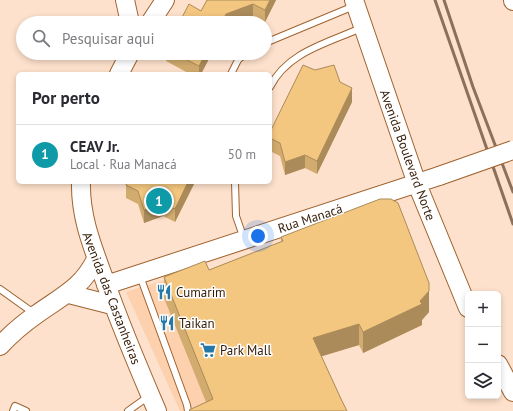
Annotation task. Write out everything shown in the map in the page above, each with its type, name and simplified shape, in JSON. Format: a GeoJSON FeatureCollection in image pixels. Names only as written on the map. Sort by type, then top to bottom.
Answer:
{"type":"FeatureCollection","features":[{"type":"Feature","properties":{"kind":"street"},"geometry":{"type":"LineString","coordinates":[[125,0],[128,16]]}},
{"type":"Feature","properties":{"kind":"street"},"geometry":{"type":"LineString","coordinates":[[155,16],[165,0]]}},
{"type":"Feature","properties":{"kind":"street","name":"Avenida Boulevard Norte"},"geometry":{"type":"LineString","coordinates":[[355,3],[417,184],[465,301]]}},
{"type":"Feature","properties":{"kind":"street"},"geometry":{"type":"LineString","coordinates":[[120,72],[126,60]]}},
{"type":"Feature","properties":{"kind":"street","name":"Rua Manacá"},"geometry":{"type":"LineString","coordinates":[[106,285],[417,184],[513,150]]}},
{"type":"Feature","properties":{"kind":"street","name":"Avenida das Castanheiras"},"geometry":{"type":"LineString","coordinates":[[81,184],[80,200],[84,225],[112,305],[154,403]]}},
{"type":"Feature","properties":{"kind":"street"},"geometry":{"type":"LineString","coordinates":[[0,346],[36,314],[69,294],[90,272],[96,259]]}},
{"type":"Feature","properties":{"kind":"street"},"geometry":{"type":"LineString","coordinates":[[69,294],[112,305]]}},
{"type":"Feature","properties":{"kind":"street"},"geometry":{"type":"LineString","coordinates":[[501,370],[513,392]]}},
{"type":"Feature","properties":{"kind":"lane"},"geometry":{"type":"LineString","coordinates":[[272,40],[355,3]]}},
{"type":"Feature","properties":{"kind":"lane"},"geometry":{"type":"LineString","coordinates":[[272,84],[284,66],[299,55],[363,28]]}},
{"type":"Feature","properties":{"kind":"lane"},"geometry":{"type":"LineString","coordinates":[[232,72],[238,60]]}},
{"type":"Feature","properties":{"kind":"lane"},"geometry":{"type":"LineString","coordinates":[[235,184],[236,216],[244,239]]}},
{"type":"Feature","properties":{"kind":"lane"},"geometry":{"type":"LineString","coordinates":[[139,274],[188,411]]}},
{"type":"Feature","properties":{"kind":"lane"},"geometry":{"type":"LineString","coordinates":[[0,289],[36,314]]}},
{"type":"Feature","properties":{"kind":"lane"},"geometry":{"type":"LineString","coordinates":[[128,411],[154,403]]}},
{"type":"Feature","properties":{"kind":"lane"},"geometry":{"type":"LineString","coordinates":[[13,411],[15,406],[26,411]]}},
{"type":"Feature","properties":{"kind":"shaded area"},"geometry":{"type":"Polygon","coordinates":[[[196,270],[230,411],[180,411],[126,292],[196,270]]]}},
{"type":"Feature","properties":{"kind":"building"},"geometry":{"type":"Polygon","coordinates":[[[207,0],[270,0],[265,10],[253,4],[226,14],[225,16],[183,16],[189,4],[201,11],[207,0]]]}},
{"type":"Feature","properties":{"kind":"building"},"geometry":{"type":"Polygon","coordinates":[[[187,60],[202,60],[199,66],[187,60]]]}},
{"type":"Feature","properties":{"kind":"building"},"geometry":{"type":"Polygon","coordinates":[[[303,65],[315,70],[334,65],[340,82],[352,88],[317,161],[305,155],[285,162],[280,143],[272,139],[272,128],[303,65]]]}},
{"type":"Feature","properties":{"kind":"building"},"geometry":{"type":"Polygon","coordinates":[[[187,184],[175,209],[163,203],[144,210],[138,191],[126,185],[187,184]]]}},
{"type":"Feature","properties":{"kind":"building"},"geometry":{"type":"Polygon","coordinates":[[[380,199],[391,199],[398,203],[429,283],[429,291],[420,301],[422,304],[363,332],[359,324],[313,338],[347,411],[190,411],[189,410],[213,399],[164,277],[205,261],[209,270],[283,241],[281,237],[380,199]]]}},
{"type":"Feature","properties":{"kind":"railway"},"geometry":{"type":"LineString","coordinates":[[435,0],[513,224]]}},
{"type":"Feature","properties":{"kind":"railway"},"geometry":{"type":"LineString","coordinates":[[444,0],[473,87],[513,192]]}},
{"type":"Feature","properties":{"kind":"place","name":"CEAV Jr."},"geometry":{"type":"Point","coordinates":[159,201]}},
{"type":"Feature","properties":{"kind":"place","name":"Cumarim"},"geometry":{"type":"Point","coordinates":[164,292]}},
{"type":"Feature","properties":{"kind":"place","name":"Taikan"},"geometry":{"type":"Point","coordinates":[167,323]}},
{"type":"Feature","properties":{"kind":"place","name":"Park Mall"},"geometry":{"type":"Point","coordinates":[208,350]}}]}
